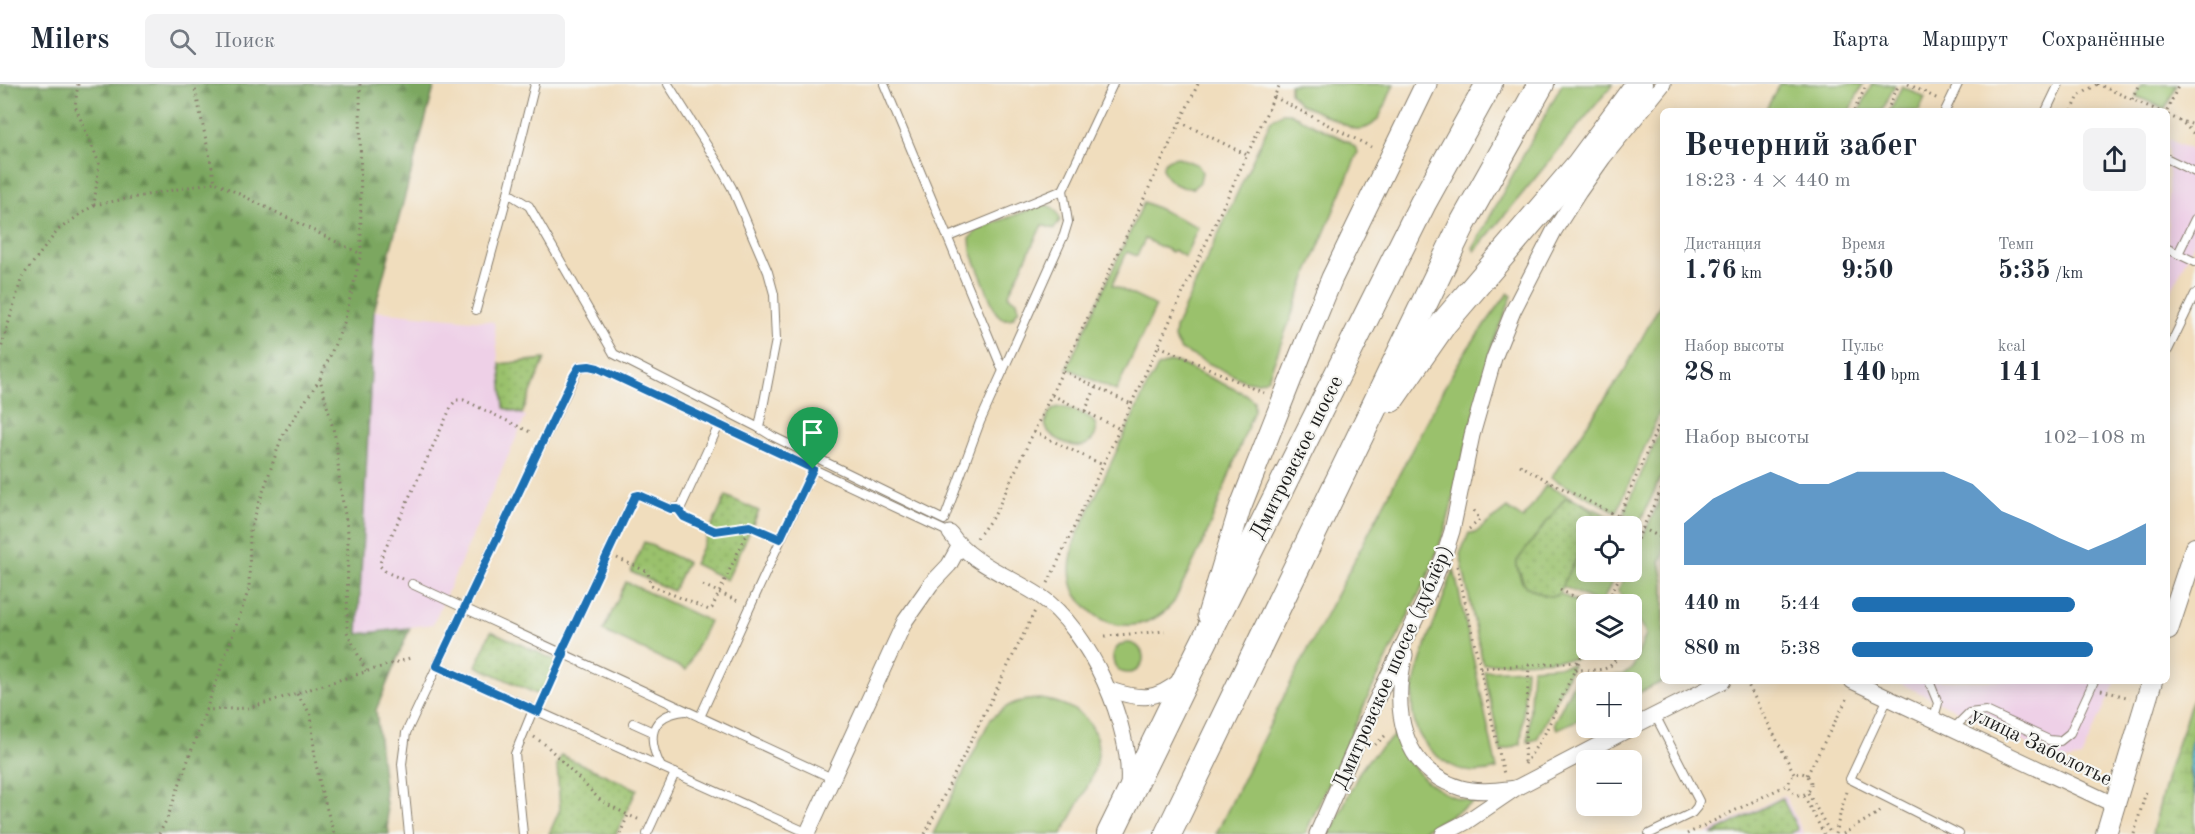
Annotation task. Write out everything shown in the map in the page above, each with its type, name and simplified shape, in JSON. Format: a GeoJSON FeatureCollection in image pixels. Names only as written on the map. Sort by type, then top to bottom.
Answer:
{"type":"FeatureCollection","features":[{"type":"Feature","properties":{"kind":"highway","name":"Дмитровское шоссе"},"geometry":{"type":"LineString","coordinates":[[1110,834],[1191,666],[1424,203],[1489,84]]}},
{"type":"Feature","properties":{"kind":"highway"},"geometry":{"type":"LineString","coordinates":[[1168,834],[1462,225],[1541,84]]}},
{"type":"Feature","properties":{"kind":"highway"},"geometry":{"type":"LineString","coordinates":[[1337,483],[1444,323],[1579,165],[1639,84]]}},
{"type":"Feature","properties":{"kind":"main road"},"geometry":{"type":"LineString","coordinates":[[1191,666],[1240,508],[1300,356],[1332,278],[1426,84]]}},
{"type":"Feature","properties":{"kind":"street","name":"Дмитровское шоссе (дублёр)"},"geometry":{"type":"LineString","coordinates":[[1317,834],[1374,705],[1431,587],[1452,531],[1472,435],[1491,369],[1513,311],[1548,241],[1579,192],[1603,158],[1663,84]]}},
{"type":"Feature","properties":{"kind":"street"},"geometry":{"type":"LineString","coordinates":[[947,527],[959,547],[1041,597],[1064,618],[1078,636],[1110,690],[1130,772],[1127,800]]}},
{"type":"Feature","properties":{"kind":"street"},"geometry":{"type":"LineString","coordinates":[[807,833],[905,621],[931,584],[949,565],[959,547]]}},
{"type":"Feature","properties":{"kind":"street"},"geometry":{"type":"LineString","coordinates":[[2171,604],[2195,548]]}},
{"type":"Feature","properties":{"kind":"street"},"geometry":{"type":"LineString","coordinates":[[1413,625],[1402,667],[1399,695],[1402,726],[1414,752],[1432,773],[1444,781],[1462,788],[1479,790],[1523,775],[1606,738]]}},
{"type":"Feature","properties":{"kind":"street"},"geometry":{"type":"LineString","coordinates":[[1110,690],[1134,698],[1152,698],[1171,687],[1191,666]]}},
{"type":"Feature","properties":{"kind":"street"},"geometry":{"type":"LineString","coordinates":[[1642,722],[1716,684]]}},
{"type":"Feature","properties":{"kind":"street","name":"улица Заболотье"},"geometry":{"type":"LineString","coordinates":[[1858,684],[2115,805]]}},
{"type":"Feature","properties":{"kind":"street"},"geometry":{"type":"LineString","coordinates":[[2106,834],[2151,684]]}},
{"type":"Feature","properties":{"kind":"street"},"geometry":{"type":"LineString","coordinates":[[1443,834],[1467,825],[1523,775]]}},
{"type":"Feature","properties":{"kind":"lane"},"geometry":{"type":"LineString","coordinates":[[476,310],[535,84]]}},
{"type":"Feature","properties":{"kind":"lane"},"geometry":{"type":"LineString","coordinates":[[668,84],[732,188],[771,283],[776,318],[776,340],[759,428]]}},
{"type":"Feature","properties":{"kind":"lane"},"geometry":{"type":"LineString","coordinates":[[884,84],[1003,371]]}},
{"type":"Feature","properties":{"kind":"lane"},"geometry":{"type":"LineString","coordinates":[[947,527],[980,422],[1064,235],[1068,222],[1063,190],[1113,84]]}},
{"type":"Feature","properties":{"kind":"lane"},"geometry":{"type":"LineString","coordinates":[[1947,107],[1958,84]]}},
{"type":"Feature","properties":{"kind":"lane"},"geometry":{"type":"LineString","coordinates":[[2047,108],[2059,84]]}},
{"type":"Feature","properties":{"kind":"lane"},"geometry":{"type":"LineString","coordinates":[[2170,160],[2195,172]]}},
{"type":"Feature","properties":{"kind":"lane"},"geometry":{"type":"LineString","coordinates":[[948,237],[1063,190]]}},
{"type":"Feature","properties":{"kind":"lane"},"geometry":{"type":"LineString","coordinates":[[508,194],[530,206],[614,354],[947,527]]}},
{"type":"Feature","properties":{"kind":"lane"},"geometry":{"type":"LineString","coordinates":[[2178,254],[2195,219]]}},
{"type":"Feature","properties":{"kind":"lane"},"geometry":{"type":"LineString","coordinates":[[2170,250],[2195,262]]}},
{"type":"Feature","properties":{"kind":"lane"},"geometry":{"type":"LineString","coordinates":[[2170,346],[2195,294]]}},
{"type":"Feature","properties":{"kind":"lane"},"geometry":{"type":"LineString","coordinates":[[409,834],[402,764],[406,733],[579,367],[598,368],[813,469],[947,527]]}},
{"type":"Feature","properties":{"kind":"lane"},"geometry":{"type":"LineString","coordinates":[[563,654],[635,496],[639,495],[671,509],[678,509],[682,505],[719,425]]}},
{"type":"Feature","properties":{"kind":"lane"},"geometry":{"type":"LineString","coordinates":[[700,717],[813,469]]}},
{"type":"Feature","properties":{"kind":"lane"},"geometry":{"type":"LineString","coordinates":[[412,584],[832,778]]}},
{"type":"Feature","properties":{"kind":"lane"},"geometry":{"type":"LineString","coordinates":[[437,666],[807,833]]}},
{"type":"Feature","properties":{"kind":"lane"},"geometry":{"type":"LineString","coordinates":[[1930,684],[1938,703],[1934,718]]}},
{"type":"Feature","properties":{"kind":"lane"},"geometry":{"type":"LineString","coordinates":[[1954,728],[1969,713],[1986,711],[2049,740],[2060,741],[2070,733],[2092,684]]}},
{"type":"Feature","properties":{"kind":"lane"},"geometry":{"type":"LineString","coordinates":[[1888,698],[1850,779],[1959,834]]}},
{"type":"Feature","properties":{"kind":"lane"},"geometry":{"type":"LineString","coordinates":[[523,834],[515,754],[523,732],[536,711]]}},
{"type":"Feature","properties":{"kind":"lane"},"geometry":{"type":"LineString","coordinates":[[661,767],[652,747],[653,732],[661,719],[672,712],[686,711]]}},
{"type":"Feature","properties":{"kind":"lane"},"geometry":{"type":"LineString","coordinates":[[1650,834],[1692,813],[1699,801],[1655,715]]}},
{"type":"Feature","properties":{"kind":"lane"},"geometry":{"type":"LineString","coordinates":[[633,723],[653,732]]}},
{"type":"Feature","properties":{"kind":"lane"},"geometry":{"type":"LineString","coordinates":[[647,834],[675,773]]}},
{"type":"Feature","properties":{"kind":"path"},"geometry":{"type":"LineString","coordinates":[[78,84],[75,106],[99,163],[94,205]]}},
{"type":"Feature","properties":{"kind":"path"},"geometry":{"type":"LineString","coordinates":[[194,84],[215,182]]}},
{"type":"Feature","properties":{"kind":"path"},"geometry":{"type":"LineString","coordinates":[[159,834],[167,819],[249,589],[250,530],[282,436],[320,379],[344,323],[361,254],[360,84]]}},
{"type":"Feature","properties":{"kind":"path"},"geometry":{"type":"LineString","coordinates":[[977,538],[995,514],[1198,84]]}},
{"type":"Feature","properties":{"kind":"path"},"geometry":{"type":"LineString","coordinates":[[925,834],[1041,597],[1280,84]]}},
{"type":"Feature","properties":{"kind":"path"},"geometry":{"type":"LineString","coordinates":[[1855,108],[1867,84]]}},
{"type":"Feature","properties":{"kind":"path"},"geometry":{"type":"LineString","coordinates":[[1888,108],[1899,84]]}},
{"type":"Feature","properties":{"kind":"path"},"geometry":{"type":"LineString","coordinates":[[1908,84],[1947,107]]}},
{"type":"Feature","properties":{"kind":"path"},"geometry":{"type":"LineString","coordinates":[[2073,108],[2079,96],[2097,84],[2152,108]]}},
{"type":"Feature","properties":{"kind":"path"},"geometry":{"type":"LineString","coordinates":[[2132,99],[2139,84]]}},
{"type":"Feature","properties":{"kind":"path"},"geometry":{"type":"LineString","coordinates":[[2169,108],[2179,84]]}},
{"type":"Feature","properties":{"kind":"path"},"geometry":{"type":"LineString","coordinates":[[1274,97],[1371,147]]}},
{"type":"Feature","properties":{"kind":"path"},"geometry":{"type":"LineString","coordinates":[[2170,115],[2182,122],[2195,135]]}},
{"type":"Feature","properties":{"kind":"path"},"geometry":{"type":"LineString","coordinates":[[1180,122],[1247,155]]}},
{"type":"Feature","properties":{"kind":"path"},"geometry":{"type":"LineString","coordinates":[[2182,122],[2195,125]]}},
{"type":"Feature","properties":{"kind":"path"},"geometry":{"type":"LineString","coordinates":[[0,352],[22,277],[58,230],[94,205],[215,182],[361,254]]}},
{"type":"Feature","properties":{"kind":"path"},"geometry":{"type":"LineString","coordinates":[[1159,345],[1265,394]]}},
{"type":"Feature","properties":{"kind":"path"},"geometry":{"type":"LineString","coordinates":[[1063,371],[1131,404]]}},
{"type":"Feature","properties":{"kind":"path"},"geometry":{"type":"LineString","coordinates":[[320,379],[336,440],[340,486],[348,532],[346,632],[366,670]]}},
{"type":"Feature","properties":{"kind":"path"},"geometry":{"type":"LineString","coordinates":[[1085,411],[1096,387]]}},
{"type":"Feature","properties":{"kind":"path"},"geometry":{"type":"LineString","coordinates":[[1052,395],[1120,429]]}},
{"type":"Feature","properties":{"kind":"path"},"geometry":{"type":"LineString","coordinates":[[412,584],[386,572],[380,566],[381,558],[452,405],[456,400],[464,400],[531,432]]}},
{"type":"Feature","properties":{"kind":"path"},"geometry":{"type":"LineString","coordinates":[[1619,516],[1660,422]]}},
{"type":"Feature","properties":{"kind":"path"},"geometry":{"type":"LineString","coordinates":[[1034,432],[1103,465]]}},
{"type":"Feature","properties":{"kind":"path"},"geometry":{"type":"LineString","coordinates":[[1062,454],[1065,447]]}},
{"type":"Feature","properties":{"kind":"path"},"geometry":{"type":"LineString","coordinates":[[1520,465],[1617,516]]}},
{"type":"Feature","properties":{"kind":"path"},"geometry":{"type":"LineString","coordinates":[[1660,492],[1642,529],[1660,537]]}},
{"type":"Feature","properties":{"kind":"path"},"geometry":{"type":"LineString","coordinates":[[1463,534],[1480,520],[1469,502]]}},
{"type":"Feature","properties":{"kind":"path"},"geometry":{"type":"LineString","coordinates":[[678,509],[684,517],[715,531],[750,526],[780,539]]}},
{"type":"Feature","properties":{"kind":"path"},"geometry":{"type":"LineString","coordinates":[[608,553],[648,572],[651,585],[705,610],[712,608],[750,526]]}},
{"type":"Feature","properties":{"kind":"path"},"geometry":{"type":"LineString","coordinates":[[1452,568],[1455,557],[1504,776]]}},
{"type":"Feature","properties":{"kind":"path"},"geometry":{"type":"LineString","coordinates":[[703,585],[750,606]]}},
{"type":"Feature","properties":{"kind":"path"},"geometry":{"type":"LineString","coordinates":[[1560,590],[1576,597]]}},
{"type":"Feature","properties":{"kind":"path"},"geometry":{"type":"LineString","coordinates":[[1105,636],[1165,631]]}},
{"type":"Feature","properties":{"kind":"path"},"geometry":{"type":"LineString","coordinates":[[536,711],[563,654]]}},
{"type":"Feature","properties":{"kind":"path"},"geometry":{"type":"LineString","coordinates":[[206,710],[249,708],[297,694],[320,684],[410,658]]}},
{"type":"Feature","properties":{"kind":"path"},"geometry":{"type":"LineString","coordinates":[[1575,670],[1608,668],[1614,665],[1616,660]]}},
{"type":"Feature","properties":{"kind":"path"},"geometry":{"type":"LineString","coordinates":[[1480,668],[1579,662],[1523,775]]}},
{"type":"Feature","properties":{"kind":"path"},"geometry":{"type":"LineString","coordinates":[[1523,775],[1529,665]]}},
{"type":"Feature","properties":{"kind":"path"},"geometry":{"type":"LineString","coordinates":[[1748,684],[1795,775]]}},
{"type":"Feature","properties":{"kind":"path"},"geometry":{"type":"LineString","coordinates":[[1807,776],[1853,684]]}},
{"type":"Feature","properties":{"kind":"path"},"geometry":{"type":"LineString","coordinates":[[2092,684],[2146,703]]}},
{"type":"Feature","properties":{"kind":"path"},"geometry":{"type":"LineString","coordinates":[[297,694],[311,715],[319,779],[334,834]]}},
{"type":"Feature","properties":{"kind":"path"},"geometry":{"type":"LineString","coordinates":[[523,732],[546,745],[601,801],[651,825]]}},
{"type":"Feature","properties":{"kind":"path"},"geometry":{"type":"LineString","coordinates":[[1496,776],[1523,775]]}},
{"type":"Feature","properties":{"kind":"path"},"geometry":{"type":"LineString","coordinates":[[1795,775],[1807,776]]}},
{"type":"Feature","properties":{"kind":"path"},"geometry":{"type":"LineString","coordinates":[[1687,834],[1789,784],[1795,775]]}},
{"type":"Feature","properties":{"kind":"path"},"geometry":{"type":"LineString","coordinates":[[1805,794],[1811,784],[1807,776]]}},
{"type":"Feature","properties":{"kind":"path"},"geometry":{"type":"LineString","coordinates":[[1835,834],[1850,779]]}},
{"type":"Feature","properties":{"kind":"path"},"geometry":{"type":"LineString","coordinates":[[1789,784],[1794,794],[1805,794]]}},
{"type":"Feature","properties":{"kind":"path"},"geometry":{"type":"LineString","coordinates":[[2134,834],[2147,788]]}},
{"type":"Feature","properties":{"kind":"path"},"geometry":{"type":"LineString","coordinates":[[1805,794],[1824,834]]}},
{"type":"Feature","properties":{"kind":"path"},"geometry":{"type":"LineString","coordinates":[[1805,794],[1831,834]]}},
{"type":"Feature","properties":{"kind":"path"},"geometry":{"type":"LineString","coordinates":[[1843,834],[1896,803]]}},
{"type":"Feature","properties":{"kind":"path"},"geometry":{"type":"LineString","coordinates":[[620,834],[628,815]]}},
{"type":"Feature","properties":{"kind":"shaded area"},"geometry":{"type":"Polygon","coordinates":[[[2170,140],[2195,152],[2195,240],[2170,294],[2170,140]]]}},
{"type":"Feature","properties":{"kind":"shaded area"},"geometry":{"type":"Polygon","coordinates":[[[374,311],[494,322],[504,407],[526,416],[433,624],[358,634],[374,311]]]}},
{"type":"Feature","properties":{"kind":"shaded area"},"geometry":{"type":"Polygon","coordinates":[[[1901,684],[2115,684],[2081,758],[2064,761],[1901,684]]]}},
{"type":"Feature","properties":{"kind":"shaded area"},"geometry":{"type":"Polygon","coordinates":[[[1784,795],[1804,834],[1706,834],[1784,795]]]}},
{"type":"Feature","properties":{"kind":"green space"},"geometry":{"type":"Polygon","coordinates":[[[0,84],[435,84],[374,311],[358,634],[410,628],[376,710],[389,834],[0,834],[0,84]]]}},
{"type":"Feature","properties":{"kind":"green space"},"geometry":{"type":"Polygon","coordinates":[[[1290,84],[1394,84],[1376,121],[1363,129],[1354,129],[1300,104],[1290,93],[1290,84]]]}},
{"type":"Feature","properties":{"kind":"green space"},"geometry":{"type":"Polygon","coordinates":[[[1562,84],[1613,84],[1475,251],[1473,248],[1562,84]]]}},
{"type":"Feature","properties":{"kind":"green space"},"geometry":{"type":"Polygon","coordinates":[[[1780,84],[1863,84],[1851,108],[1767,108],[1780,84]]]}},
{"type":"Feature","properties":{"kind":"green space"},"geometry":{"type":"Polygon","coordinates":[[[1872,84],[1895,85],[1884,108],[1860,108],[1872,84]]]}},
{"type":"Feature","properties":{"kind":"green space"},"geometry":{"type":"Polygon","coordinates":[[[2141,84],[2177,84],[2165,108],[2136,96],[2141,84]]]}},
{"type":"Feature","properties":{"kind":"green space"},"geometry":{"type":"Polygon","coordinates":[[[1902,86],[1925,98],[1920,108],[1891,108],[1902,86]]]}},
{"type":"Feature","properties":{"kind":"green space"},"geometry":{"type":"Polygon","coordinates":[[[1282,113],[1289,113],[1349,142],[1358,152],[1306,277],[1268,378],[1260,382],[1245,381],[1181,350],[1174,338],[1175,328],[1271,120],[1282,113]]]}},
{"type":"Feature","properties":{"kind":"green space"},"geometry":{"type":"Polygon","coordinates":[[[1178,157],[1198,165],[1202,172],[1200,182],[1193,188],[1177,185],[1165,175],[1164,164],[1178,157]]]}},
{"type":"Feature","properties":{"kind":"green space"},"geometry":{"type":"Polygon","coordinates":[[[1144,202],[1198,227],[1185,257],[1174,250],[1172,252],[1145,239],[1137,256],[1127,252],[1112,285],[1156,306],[1116,391],[1067,368],[1144,202]]]}},
{"type":"Feature","properties":{"kind":"green space"},"geometry":{"type":"Polygon","coordinates":[[[1042,205],[1054,209],[1060,220],[1054,229],[1042,225],[1008,296],[1017,301],[1019,309],[1013,318],[1002,318],[995,311],[971,251],[970,238],[978,229],[1042,205]]]}},
{"type":"Feature","properties":{"kind":"green space"},"geometry":{"type":"Polygon","coordinates":[[[1508,293],[1512,296],[1492,345],[1446,527],[1428,576],[1368,697],[1305,834],[1216,834],[1288,688],[1445,386],[1463,355],[1508,293]]]}},
{"type":"Feature","properties":{"kind":"green space"},"geometry":{"type":"Polygon","coordinates":[[[1660,305],[1660,411],[1617,512],[1551,478],[1624,371],[1660,305]]]}},
{"type":"Feature","properties":{"kind":"green space"},"geometry":{"type":"Polygon","coordinates":[[[545,359],[522,414],[504,408],[500,364],[545,359]]]}},
{"type":"Feature","properties":{"kind":"green space"},"geometry":{"type":"Polygon","coordinates":[[[1169,362],[1176,362],[1245,394],[1254,401],[1254,410],[1205,538],[1174,602],[1165,611],[1142,623],[1118,625],[1095,615],[1076,595],[1071,577],[1072,553],[1075,540],[1149,382],[1158,367],[1169,362]]]}},
{"type":"Feature","properties":{"kind":"green space"},"geometry":{"type":"Polygon","coordinates":[[[1060,407],[1088,416],[1094,422],[1096,431],[1089,443],[1081,446],[1073,445],[1050,434],[1046,427],[1046,419],[1053,410],[1060,407]]]}},
{"type":"Feature","properties":{"kind":"green space"},"geometry":{"type":"Polygon","coordinates":[[[1660,430],[1660,479],[1642,518],[1624,514],[1660,430]]]}},
{"type":"Feature","properties":{"kind":"green space"},"geometry":{"type":"Polygon","coordinates":[[[1546,485],[1608,516],[1595,516],[1571,499],[1565,498],[1517,561],[1522,582],[1557,596],[1559,593],[1576,602],[1576,659],[1483,664],[1460,554],[1469,533],[1475,533],[1507,508],[1523,519],[1546,485]]]}},
{"type":"Feature","properties":{"kind":"green space"},"geometry":{"type":"Polygon","coordinates":[[[726,496],[759,511],[727,580],[694,564],[726,496]]]}},
{"type":"Feature","properties":{"kind":"green space"},"geometry":{"type":"Polygon","coordinates":[[[1565,498],[1579,502],[1595,515],[1576,516],[1576,559],[1559,593],[1547,596],[1525,586],[1517,561],[1565,498]]]}},
{"type":"Feature","properties":{"kind":"green space"},"geometry":{"type":"Polygon","coordinates":[[[1660,499],[1660,683],[1642,691],[1642,672],[1626,672],[1633,667],[1636,660],[1642,660],[1642,644],[1646,634],[1642,625],[1642,594],[1621,594],[1618,590],[1622,582],[1642,582],[1642,538],[1660,499]]]}},
{"type":"Feature","properties":{"kind":"green space"},"geometry":{"type":"Polygon","coordinates":[[[644,542],[687,562],[673,591],[631,572],[644,542]]]}},
{"type":"Feature","properties":{"kind":"green space"},"geometry":{"type":"Polygon","coordinates":[[[1576,559],[1576,582],[1612,582],[1606,594],[1579,594],[1562,586],[1576,559]]]}},
{"type":"Feature","properties":{"kind":"green space"},"geometry":{"type":"Polygon","coordinates":[[[1454,569],[1497,769],[1490,771],[1468,771],[1454,767],[1441,759],[1427,746],[1418,732],[1413,716],[1412,700],[1418,667],[1454,569]]]}},
{"type":"Feature","properties":{"kind":"green space"},"geometry":{"type":"Polygon","coordinates":[[[626,582],[709,621],[686,670],[603,631],[626,582]]]}},
{"type":"Feature","properties":{"kind":"green space"},"geometry":{"type":"Polygon","coordinates":[[[491,631],[557,661],[541,696],[476,666],[491,631]]]}},
{"type":"Feature","properties":{"kind":"green space"},"geometry":{"type":"Polygon","coordinates":[[[1128,643],[1138,648],[1143,658],[1138,668],[1128,673],[1118,668],[1113,658],[1118,648],[1128,643]]]}},
{"type":"Feature","properties":{"kind":"green space"},"geometry":{"type":"Polygon","coordinates":[[[1573,665],[1537,739],[1528,742],[1532,668],[1573,665]]]}},
{"type":"Feature","properties":{"kind":"green space"},"geometry":{"type":"Polygon","coordinates":[[[1526,669],[1521,744],[1501,751],[1484,671],[1526,669]]]}},
{"type":"Feature","properties":{"kind":"green space"},"geometry":{"type":"Polygon","coordinates":[[[1576,678],[1576,721],[1557,729],[1554,723],[1576,678]]]}},
{"type":"Feature","properties":{"kind":"green space"},"geometry":{"type":"Polygon","coordinates":[[[2195,692],[2195,732],[2192,738],[2189,771],[2195,796],[2195,834],[2152,834],[2169,768],[2195,692]]]}},
{"type":"Feature","properties":{"kind":"green space"},"geometry":{"type":"Polygon","coordinates":[[[1041,699],[1059,703],[1083,716],[1094,731],[1097,740],[1098,752],[1093,774],[1062,834],[933,834],[990,720],[1013,704],[1025,700],[1041,699]]]}},
{"type":"Feature","properties":{"kind":"green space"},"geometry":{"type":"Polygon","coordinates":[[[1397,733],[1408,759],[1426,780],[1449,795],[1476,801],[1417,834],[1330,834],[1360,771],[1369,759],[1397,733]]]}},
{"type":"Feature","properties":{"kind":"green space"},"geometry":{"type":"Polygon","coordinates":[[[561,755],[637,789],[616,834],[549,834],[560,809],[557,765],[561,755]]]}},
{"type":"Feature","properties":{"kind":"green space"},"geometry":{"type":"Polygon","coordinates":[[[1782,798],[1798,830],[1789,834],[1712,834],[1782,798]]]}},
{"type":"Feature","properties":{"kind":"water"},"geometry":{"type":"Polygon","coordinates":[[[2195,732],[2195,796],[2189,755],[2195,732]]]}},
{"type":"Feature","properties":{"kind":"route"},"geometry":{"type":"LineString","coordinates":[[579,367],[598,368],[813,469],[780,539],[750,526],[715,531],[684,517],[678,509],[671,509],[639,495],[635,496],[561,653],[564,654],[538,712],[437,666],[579,367]]}}]}
